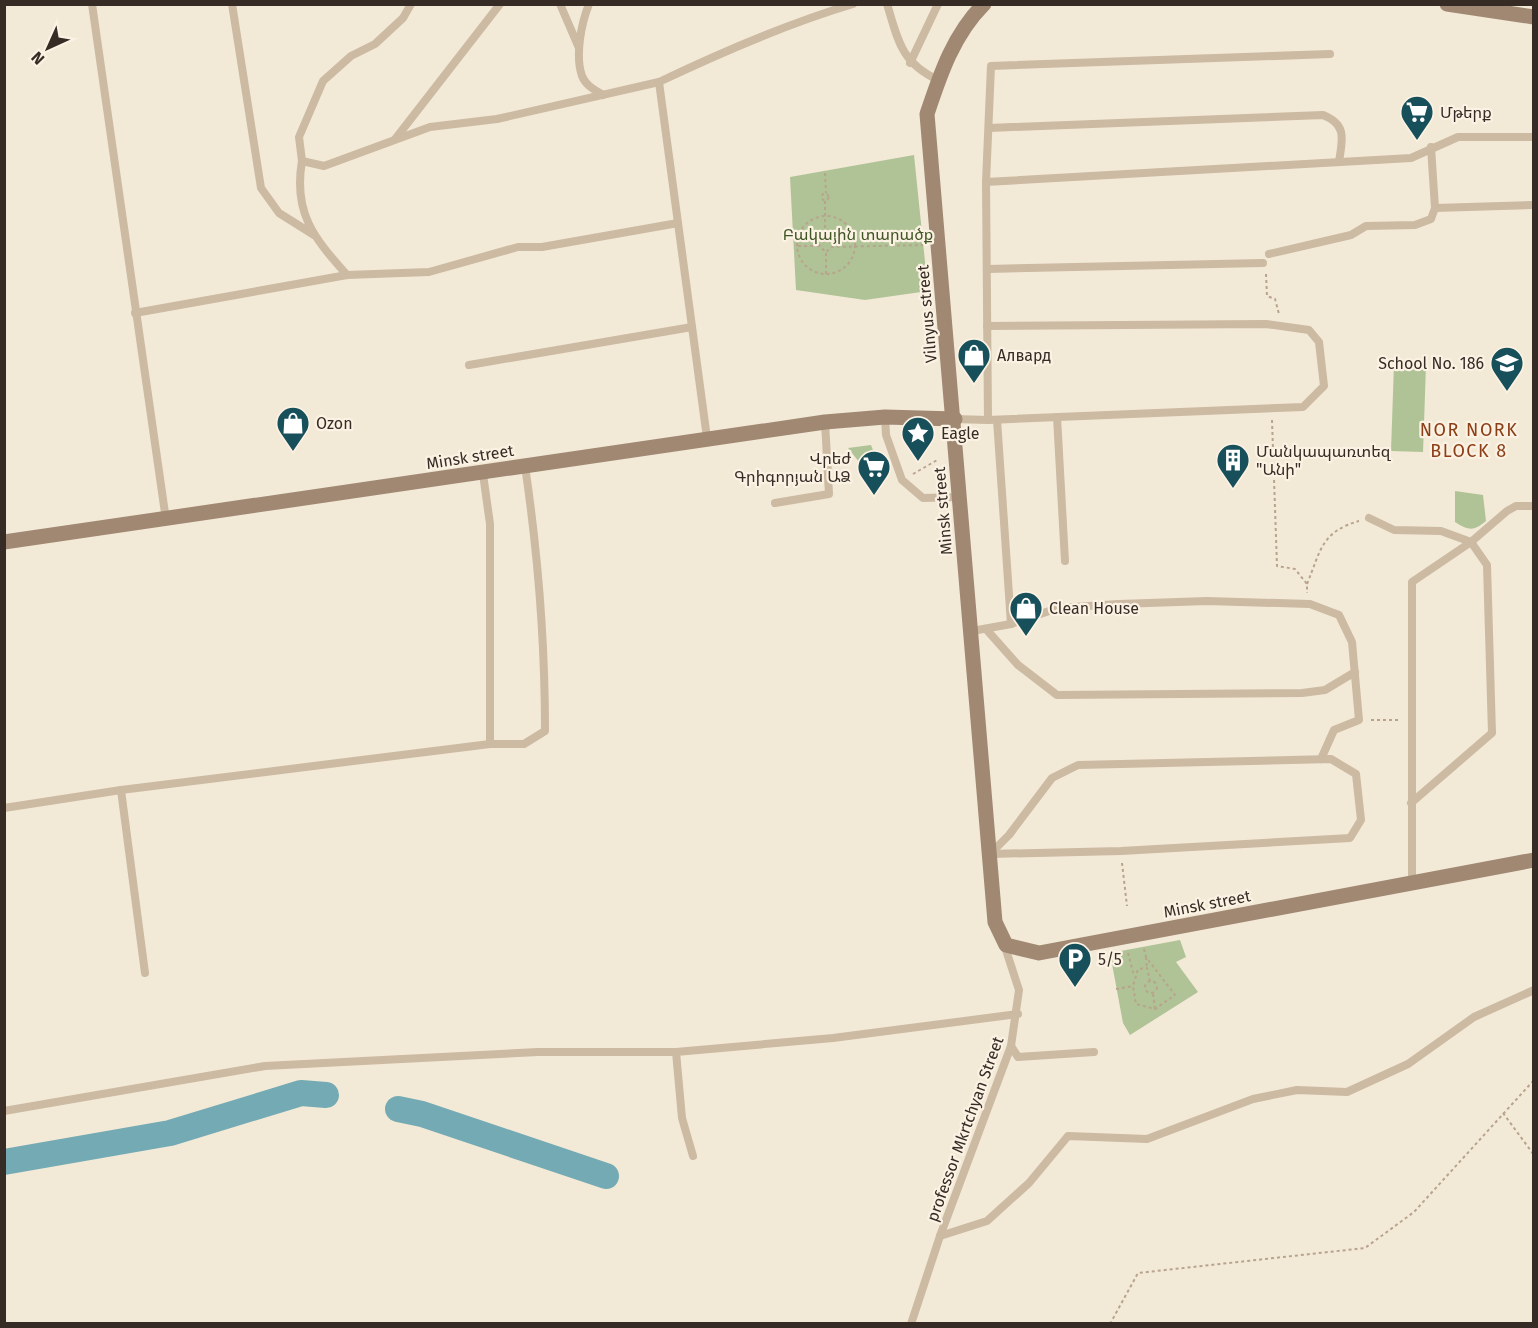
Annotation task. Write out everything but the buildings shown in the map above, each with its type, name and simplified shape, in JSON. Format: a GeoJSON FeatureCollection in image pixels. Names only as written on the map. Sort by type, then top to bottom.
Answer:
{"type":"FeatureCollection","features":[{"type":"Feature","properties":{"kind":"main road","name":"Vilnyus street"},"geometry":{"type":"LineString","coordinates":[[955,419],[927,114],[944,61],[973,15],[984,4]]}},
{"type":"Feature","properties":{"kind":"main road"},"geometry":{"type":"LineString","coordinates":[[1447,4],[1533,17]]}},
{"type":"Feature","properties":{"kind":"main road","name":"Minsk street"},"geometry":{"type":"LineString","coordinates":[[4,542],[483,474],[707,438],[825,422],[885,417],[955,419],[960,497],[979,630],[990,854],[996,922],[1003,942],[1011,947],[1039,953],[1533,860]]}},
{"type":"Feature","properties":{"kind":"lane"},"geometry":{"type":"LineString","coordinates":[[92,4],[165,520]]}},
{"type":"Feature","properties":{"kind":"lane"},"geometry":{"type":"LineString","coordinates":[[232,4],[261,188],[279,213],[318,238]]}},
{"type":"Feature","properties":{"kind":"lane"},"geometry":{"type":"LineString","coordinates":[[347,275],[305,218],[298,185],[302,161],[298,137],[323,81],[351,56],[375,44],[403,18],[411,4]]}},
{"type":"Feature","properties":{"kind":"lane"},"geometry":{"type":"LineString","coordinates":[[396,138],[500,4]]}},
{"type":"Feature","properties":{"kind":"lane"},"geometry":{"type":"LineString","coordinates":[[560,4],[568,28],[580,49]]}},
{"type":"Feature","properties":{"kind":"lane"},"geometry":{"type":"LineString","coordinates":[[589,4],[580,49],[582,77],[589,87],[603,95]]}},
{"type":"Feature","properties":{"kind":"lane"},"geometry":{"type":"LineString","coordinates":[[302,161],[324,166],[430,127],[497,119],[659,82],[723,52],[815,16],[853,4]]}},
{"type":"Feature","properties":{"kind":"lane"},"geometry":{"type":"LineString","coordinates":[[887,4],[898,41],[910,63],[938,80]]}},
{"type":"Feature","properties":{"kind":"lane"},"geometry":{"type":"LineString","coordinates":[[910,63],[938,4]]}},
{"type":"Feature","properties":{"kind":"lane"},"geometry":{"type":"LineString","coordinates":[[988,420],[986,182],[991,66],[1330,54]]}},
{"type":"Feature","properties":{"kind":"lane"},"geometry":{"type":"LineString","coordinates":[[659,82],[707,438]]}},
{"type":"Feature","properties":{"kind":"lane"},"geometry":{"type":"LineString","coordinates":[[988,128],[1323,116],[1336,120],[1340,127],[1339,162]]}},
{"type":"Feature","properties":{"kind":"lane"},"geometry":{"type":"LineString","coordinates":[[986,182],[1411,158],[1431,147],[1458,137],[1533,138]]}},
{"type":"Feature","properties":{"kind":"lane"},"geometry":{"type":"LineString","coordinates":[[1269,254],[1351,235],[1366,226],[1415,225],[1431,219],[1435,208],[1431,147]]}},
{"type":"Feature","properties":{"kind":"lane"},"geometry":{"type":"LineString","coordinates":[[1435,208],[1533,205]]}},
{"type":"Feature","properties":{"kind":"lane"},"geometry":{"type":"LineString","coordinates":[[135,313],[347,275],[429,272],[518,247],[542,247],[678,224]]}},
{"type":"Feature","properties":{"kind":"lane"},"geometry":{"type":"LineString","coordinates":[[987,269],[1263,263]]}},
{"type":"Feature","properties":{"kind":"lane"},"geometry":{"type":"LineString","coordinates":[[955,419],[997,420],[1303,407],[1324,386],[1319,342],[1309,330],[1281,325],[987,326]]}},
{"type":"Feature","properties":{"kind":"lane"},"geometry":{"type":"LineString","coordinates":[[469,365],[692,327]]}},
{"type":"Feature","properties":{"kind":"lane"},"geometry":{"type":"LineString","coordinates":[[885,417],[886,435],[902,480],[923,498],[960,497]]}},
{"type":"Feature","properties":{"kind":"lane"},"geometry":{"type":"LineString","coordinates":[[1057,417],[1065,561]]}},
{"type":"Feature","properties":{"kind":"lane"},"geometry":{"type":"LineString","coordinates":[[997,420],[1011,624]]}},
{"type":"Feature","properties":{"kind":"lane"},"geometry":{"type":"LineString","coordinates":[[775,503],[829,494],[825,422]]}},
{"type":"Feature","properties":{"kind":"lane"},"geometry":{"type":"LineString","coordinates":[[4,808],[121,790],[490,744],[524,744],[545,731],[545,662],[541,609],[525,466]]}},
{"type":"Feature","properties":{"kind":"lane"},"geometry":{"type":"LineString","coordinates":[[483,474],[490,524],[490,744]]}},
{"type":"Feature","properties":{"kind":"lane"},"geometry":{"type":"LineString","coordinates":[[1412,884],[1410,720],[1412,582],[1471,542],[1516,506],[1533,506]]}},
{"type":"Feature","properties":{"kind":"lane"},"geometry":{"type":"LineString","coordinates":[[1369,518],[1394,530],[1441,531],[1471,542],[1487,566],[1492,733],[1411,803]]}},
{"type":"Feature","properties":{"kind":"lane"},"geometry":{"type":"LineString","coordinates":[[979,630],[1011,624],[1058,608],[1207,602],[1308,604],[1339,615],[1352,642],[1359,720],[1334,730],[1321,759]]}},
{"type":"Feature","properties":{"kind":"lane"},"geometry":{"type":"LineString","coordinates":[[979,630],[1057,695],[1302,693],[1324,690],[1355,672]]}},
{"type":"Feature","properties":{"kind":"lane"},"geometry":{"type":"LineString","coordinates":[[1331,759],[1356,774],[1361,820],[1350,838],[1121,851],[990,854],[1009,835],[1052,778],[1078,765],[1331,759]]}},
{"type":"Feature","properties":{"kind":"lane"},"geometry":{"type":"LineString","coordinates":[[121,790],[145,973]]}},
{"type":"Feature","properties":{"kind":"lane","name":"professor Mkrtchyan Street"},"geometry":{"type":"LineString","coordinates":[[911,1323],[940,1236],[1011,1046],[1018,1014],[1019,990],[1003,942]]}},
{"type":"Feature","properties":{"kind":"lane"},"geometry":{"type":"LineString","coordinates":[[940,1236],[987,1221],[1029,1183],[1068,1136],[1147,1139],[1253,1099],[1297,1090],[1347,1092],[1408,1064],[1474,1017],[1533,990]]}},
{"type":"Feature","properties":{"kind":"lane"},"geometry":{"type":"LineString","coordinates":[[4,1111],[265,1066],[538,1052],[676,1052],[833,1038],[1018,1014]]}},
{"type":"Feature","properties":{"kind":"lane"},"geometry":{"type":"LineString","coordinates":[[1011,1046],[1018,1057],[1094,1052]]}},
{"type":"Feature","properties":{"kind":"lane"},"geometry":{"type":"LineString","coordinates":[[676,1052],[682,1118],[693,1156]]}},
{"type":"Feature","properties":{"kind":"path"},"geometry":{"type":"LineString","coordinates":[[819,246],[825,240],[825,201],[829,197],[826,193],[825,172]]}},
{"type":"Feature","properties":{"kind":"path"},"geometry":{"type":"LineString","coordinates":[[825,216],[847,225],[855,248],[849,264],[834,273],[826,274],[818,273],[805,265],[797,246],[803,228],[816,218],[825,216]]}},
{"type":"Feature","properties":{"kind":"path"},"geometry":{"type":"LineString","coordinates":[[825,240],[832,243],[832,247]]}},
{"type":"Feature","properties":{"kind":"path"},"geometry":{"type":"LineString","coordinates":[[826,252],[832,247],[938,244]]}},
{"type":"Feature","properties":{"kind":"path"},"geometry":{"type":"LineString","coordinates":[[797,246],[819,246],[826,252],[826,274]]}},
{"type":"Feature","properties":{"kind":"path"},"geometry":{"type":"LineString","coordinates":[[1263,263],[1268,296],[1275,299],[1281,325]]}},
{"type":"Feature","properties":{"kind":"path"},"geometry":{"type":"LineString","coordinates":[[1272,407],[1277,566],[1294,569],[1307,584]]}},
{"type":"Feature","properties":{"kind":"path"},"geometry":{"type":"LineString","coordinates":[[902,480],[939,459]]}},
{"type":"Feature","properties":{"kind":"path"},"geometry":{"type":"LineString","coordinates":[[1308,604],[1307,584],[1324,542],[1338,527],[1369,518]]}},
{"type":"Feature","properties":{"kind":"path"},"geometry":{"type":"LineString","coordinates":[[1359,720],[1410,720]]}},
{"type":"Feature","properties":{"kind":"path"},"geometry":{"type":"LineString","coordinates":[[1121,851],[1127,906]]}},
{"type":"Feature","properties":{"kind":"path"},"geometry":{"type":"LineString","coordinates":[[1140,935],[1150,981],[1146,988],[1153,993]]}},
{"type":"Feature","properties":{"kind":"path"},"geometry":{"type":"LineString","coordinates":[[1128,950],[1135,979]]}},
{"type":"Feature","properties":{"kind":"path"},"geometry":{"type":"LineString","coordinates":[[1146,957],[1175,994],[1155,1009]]}},
{"type":"Feature","properties":{"kind":"path"},"geometry":{"type":"LineString","coordinates":[[1147,968],[1138,969],[1133,986],[1136,1004],[1155,1009]]}},
{"type":"Feature","properties":{"kind":"path"},"geometry":{"type":"LineString","coordinates":[[1150,981],[1157,985],[1167,984]]}},
{"type":"Feature","properties":{"kind":"path"},"geometry":{"type":"LineString","coordinates":[[1155,1009],[1153,993],[1157,985]]}},
{"type":"Feature","properties":{"kind":"path"},"geometry":{"type":"LineString","coordinates":[[1116,988],[1133,986]]}},
{"type":"Feature","properties":{"kind":"path"},"geometry":{"type":"LineString","coordinates":[[1110,1323],[1138,1273],[1365,1248],[1414,1212],[1533,1080]]}},
{"type":"Feature","properties":{"kind":"path"},"geometry":{"type":"LineString","coordinates":[[1503,1113],[1533,1155]]}},
{"type":"Feature","properties":{"kind":"green space","name":"Բակային տարածք"},"geometry":{"type":"Polygon","coordinates":[[[914,155],[928,291],[865,300],[796,290],[790,177],[914,155]]]}},
{"type":"Feature","properties":{"kind":"green space"},"geometry":{"type":"Polygon","coordinates":[[[1394,364],[1426,365],[1423,452],[1391,451],[1394,364]]]}},
{"type":"Feature","properties":{"kind":"green space"},"geometry":{"type":"Polygon","coordinates":[[[871,445],[884,480],[875,482],[848,448],[871,445]]]}},
{"type":"Feature","properties":{"kind":"green space"},"geometry":{"type":"Polygon","coordinates":[[[1455,491],[1483,495],[1486,521],[1471,529],[1455,522],[1455,491]]]}},
{"type":"Feature","properties":{"kind":"green space"},"geometry":{"type":"Polygon","coordinates":[[[1180,940],[1186,957],[1176,962],[1198,992],[1130,1035],[1123,1023],[1110,953],[1180,940]]]}},
{"type":"Feature","properties":{"kind":"waterway"},"geometry":{"type":"LineString","coordinates":[[4,1162],[170,1133],[301,1093],[326,1095]]}},
{"type":"Feature","properties":{"kind":"waterway"},"geometry":{"type":"LineString","coordinates":[[398,1109],[422,1114],[606,1176]]}},
{"type":"Feature","properties":{"kind":"place","name":"Մթերք"},"geometry":{"type":"Point","coordinates":[1417,141]}},
{"type":"Feature","properties":{"kind":"place","name":"Алвард"},"geometry":{"type":"Point","coordinates":[974,384]}},
{"type":"Feature","properties":{"kind":"place","name":"School No. 186"},"geometry":{"type":"Point","coordinates":[1507,392]}},
{"type":"Feature","properties":{"kind":"place","name":"Ozon"},"geometry":{"type":"Point","coordinates":[293,452]}},
{"type":"Feature","properties":{"kind":"place","name":"Eagle"},"geometry":{"type":"Point","coordinates":[918,462]}},
{"type":"Feature","properties":{"kind":"place","name":"Մանկապառտեզ \"Անի\""},"geometry":{"type":"Point","coordinates":[1233,489]}},
{"type":"Feature","properties":{"kind":"place","name":"Վրեժ Գրիգորյան ԱՁ"},"geometry":{"type":"Point","coordinates":[874,496]}},
{"type":"Feature","properties":{"kind":"place","name":"Clean House"},"geometry":{"type":"Point","coordinates":[1026,637]}},
{"type":"Feature","properties":{"kind":"place","name":"5/5"},"geometry":{"type":"Point","coordinates":[1075,988]}},
{"type":"Feature","properties":{"kind":"district","name":"NOR NORK BLOCK 8"},"geometry":{"type":"Point","coordinates":[1469,440]}}]}
